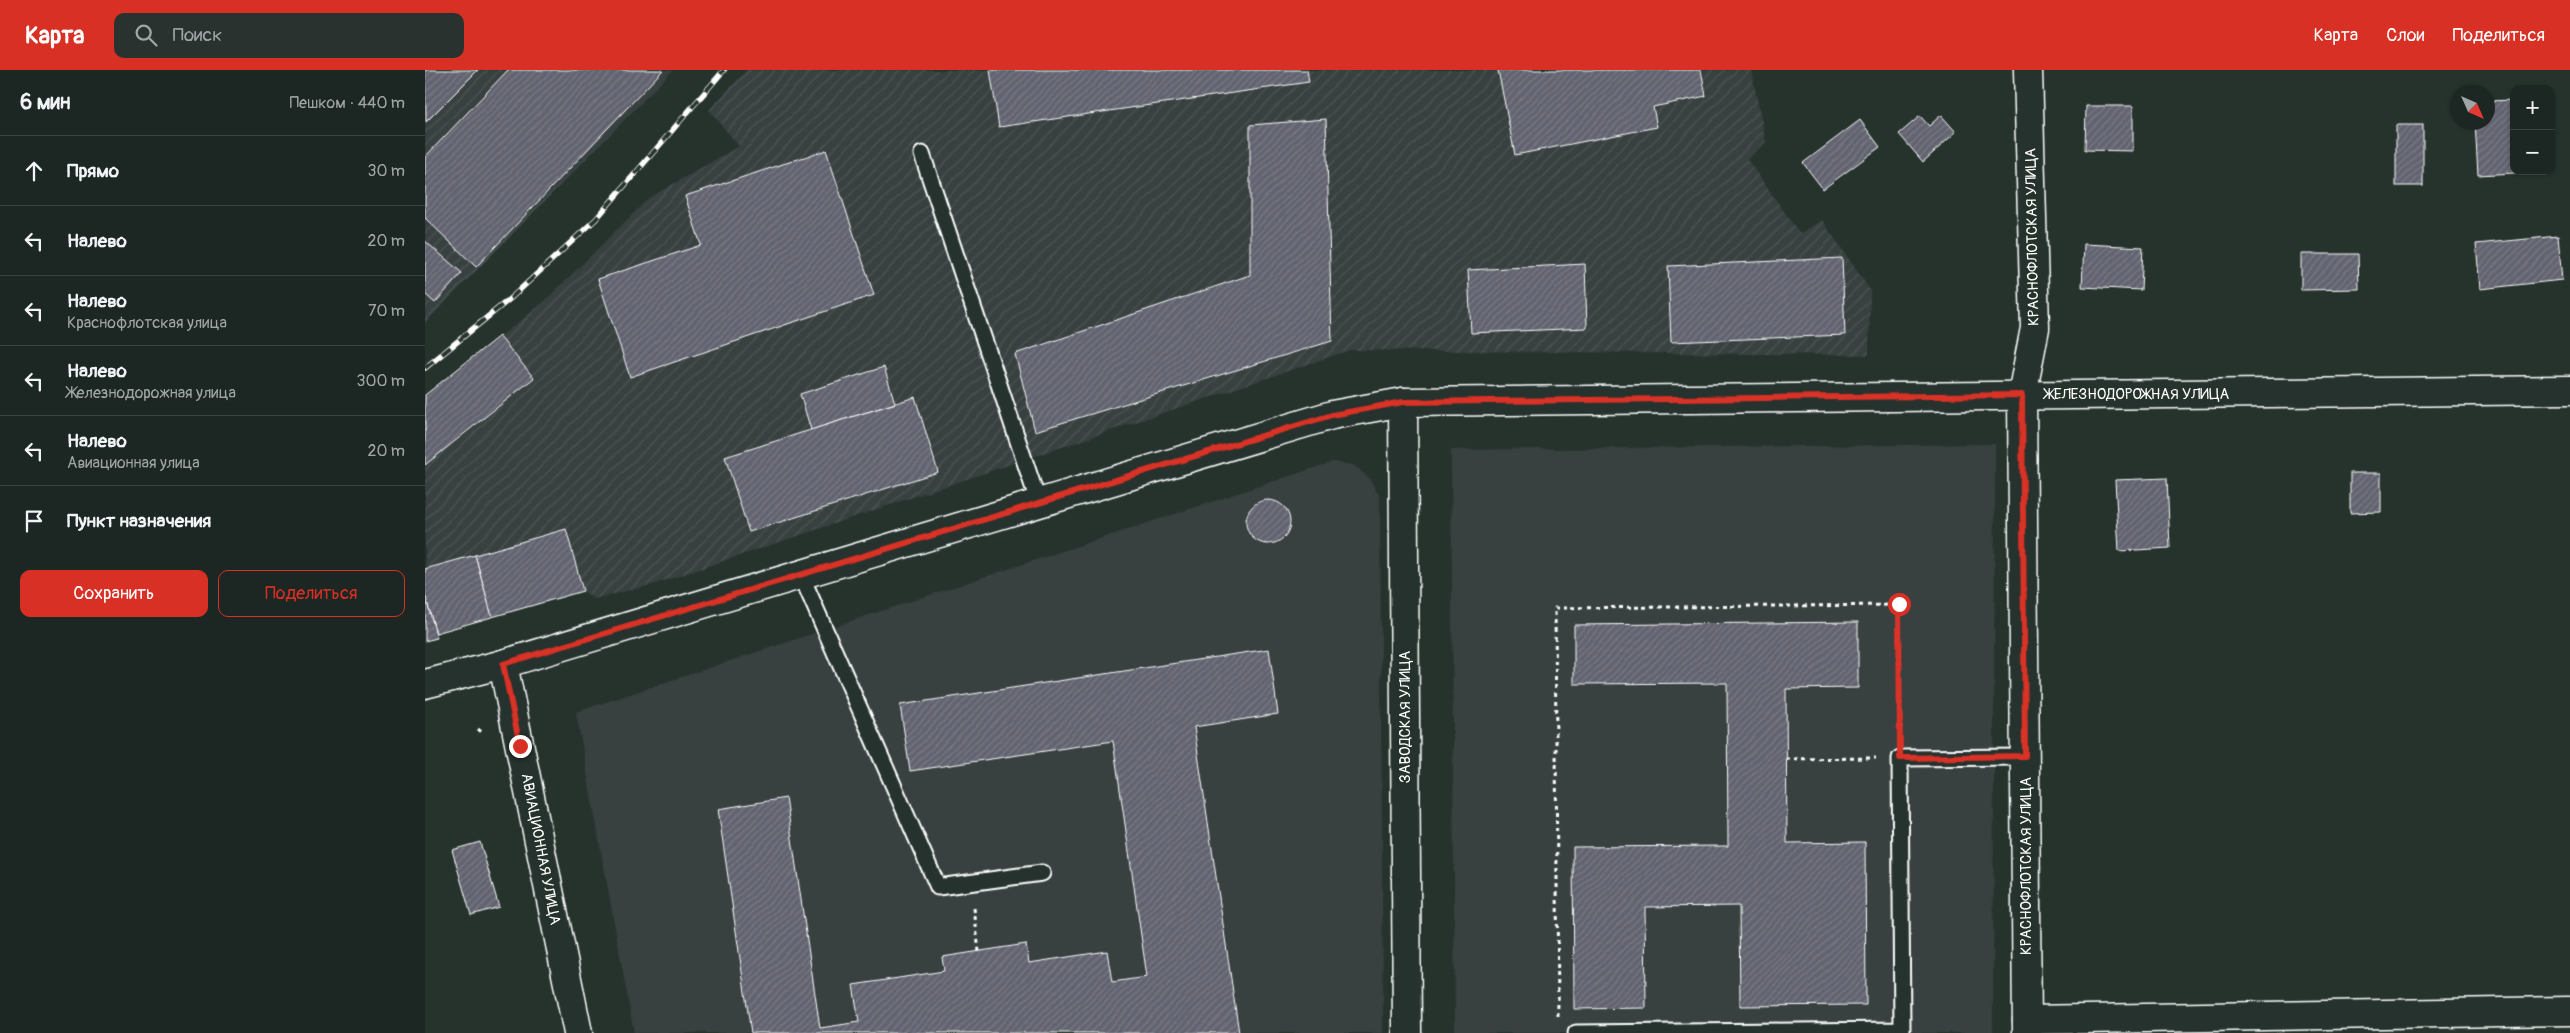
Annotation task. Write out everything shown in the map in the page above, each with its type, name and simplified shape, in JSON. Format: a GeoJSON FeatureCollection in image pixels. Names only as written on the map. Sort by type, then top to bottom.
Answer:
{"type":"FeatureCollection","features":[{"type":"Feature","properties":{"kind":"street","name":"КРАСНОФЛОТСКАЯ УЛИЦА"},"geometry":{"type":"LineString","coordinates":[[2027,1026],[2022,395],[2035,328],[2028,70]]}},
{"type":"Feature","properties":{"kind":"street","name":"ЖЕЛЕЗНОДОРОЖНАЯ УЛИЦА"},"geometry":{"type":"LineString","coordinates":[[425,684],[503,664],[1332,415],[1403,402],[2570,390]]}},
{"type":"Feature","properties":{"kind":"street","name":"ЗАВОДСКАЯ УЛИЦА"},"geometry":{"type":"LineString","coordinates":[[1403,402],[1407,1033]]}},
{"type":"Feature","properties":{"kind":"street","name":"АВИАЦИОННАЯ УЛИЦА"},"geometry":{"type":"LineString","coordinates":[[503,664],[578,1033]]}},
{"type":"Feature","properties":{"kind":"street"},"geometry":{"type":"LineString","coordinates":[[2027,1026],[2570,1011]]}},
{"type":"Feature","properties":{"kind":"lane"},"geometry":{"type":"LineString","coordinates":[[922,154],[1039,504]]}},
{"type":"Feature","properties":{"kind":"lane"},"geometry":{"type":"LineString","coordinates":[[801,575],[938,887],[1042,873]]}},
{"type":"Feature","properties":{"kind":"lane"},"geometry":{"type":"LineString","coordinates":[[1575,1033],[1902,1030],[1900,758],[2025,756]]}},
{"type":"Feature","properties":{"kind":"path"},"geometry":{"type":"LineString","coordinates":[[1557,1023],[1555,608],[1899,604],[1900,758],[1786,759]]}},
{"type":"Feature","properties":{"kind":"path"},"geometry":{"type":"LineString","coordinates":[[971,882],[979,952]]}},
{"type":"Feature","properties":{"kind":"shaded area"},"geometry":{"type":"Polygon","coordinates":[[[425,70],[673,70],[425,323],[425,70]]]}},
{"type":"Feature","properties":{"kind":"shaded area"},"geometry":{"type":"Polygon","coordinates":[[[747,70],[1751,70],[1766,142],[1747,159],[1800,234],[1822,220],[1870,290],[1869,355],[1350,350],[655,584],[594,599],[583,591],[436,633],[437,638],[425,641],[425,395],[543,303],[649,198],[739,146],[709,110],[747,70]]]}},
{"type":"Feature","properties":{"kind":"shaded area"},"geometry":{"type":"Polygon","coordinates":[[[1995,444],[1993,1033],[1455,1033],[1451,450],[1995,444]]]}},
{"type":"Feature","properties":{"kind":"shaded area"},"geometry":{"type":"Polygon","coordinates":[[[1332,462],[1353,465],[1369,478],[1380,497],[1383,1033],[634,1033],[576,712],[1332,462]]]}},
{"type":"Feature","properties":{"kind":"building"},"geometry":{"type":"Polygon","coordinates":[[[425,70],[478,70],[426,122],[425,70]]]}},
{"type":"Feature","properties":{"kind":"building"},"geometry":{"type":"Polygon","coordinates":[[[508,70],[663,70],[476,267],[425,218],[425,157],[508,70]]]}},
{"type":"Feature","properties":{"kind":"building"},"geometry":{"type":"Polygon","coordinates":[[[990,70],[1307,70],[1309,82],[999,127],[990,70]]]}},
{"type":"Feature","properties":{"kind":"building"},"geometry":{"type":"Polygon","coordinates":[[[1498,70],[1701,70],[1706,96],[1653,107],[1657,127],[1515,155],[1498,70]]]}},
{"type":"Feature","properties":{"kind":"building"},"geometry":{"type":"Polygon","coordinates":[[[2510,100],[2510,173],[2478,175],[2475,130],[2495,130],[2495,101],[2510,100]]]}},
{"type":"Feature","properties":{"kind":"building"},"geometry":{"type":"Polygon","coordinates":[[[2086,106],[2133,106],[2133,151],[2085,150],[2086,106]]]}},
{"type":"Feature","properties":{"kind":"building"},"geometry":{"type":"Polygon","coordinates":[[[1941,115],[1956,132],[1923,162],[1899,134],[1920,116],[1929,126],[1941,115]]]}},
{"type":"Feature","properties":{"kind":"building"},"geometry":{"type":"Polygon","coordinates":[[[1326,119],[1332,341],[1035,431],[1015,354],[1250,275],[1250,125],[1326,119]]]}},
{"type":"Feature","properties":{"kind":"building"},"geometry":{"type":"Polygon","coordinates":[[[1860,120],[1880,147],[1823,189],[1803,163],[1860,120]]]}},
{"type":"Feature","properties":{"kind":"building"},"geometry":{"type":"Polygon","coordinates":[[[2396,125],[2423,125],[2423,186],[2396,186],[2396,125]]]}},
{"type":"Feature","properties":{"kind":"building"},"geometry":{"type":"Polygon","coordinates":[[[826,150],[874,295],[630,377],[598,279],[701,245],[685,196],[826,150]]]}},
{"type":"Feature","properties":{"kind":"building"},"geometry":{"type":"Polygon","coordinates":[[[2558,236],[2562,280],[2480,289],[2476,244],[2558,236]]]}},
{"type":"Feature","properties":{"kind":"building"},"geometry":{"type":"Polygon","coordinates":[[[425,241],[462,273],[435,303],[425,294],[425,241]]]}},
{"type":"Feature","properties":{"kind":"building"},"geometry":{"type":"Polygon","coordinates":[[[2084,244],[2143,247],[2141,290],[2082,287],[2084,244]]]}},
{"type":"Feature","properties":{"kind":"building"},"geometry":{"type":"Polygon","coordinates":[[[2301,254],[2358,254],[2359,289],[2301,290],[2301,254]]]}},
{"type":"Feature","properties":{"kind":"building"},"geometry":{"type":"Polygon","coordinates":[[[1842,258],[1845,335],[1671,342],[1668,266],[1842,258]]]}},
{"type":"Feature","properties":{"kind":"building"},"geometry":{"type":"Polygon","coordinates":[[[1585,264],[1587,328],[1471,333],[1468,270],[1585,264]]]}},
{"type":"Feature","properties":{"kind":"building"},"geometry":{"type":"Polygon","coordinates":[[[499,336],[534,378],[425,465],[425,395],[499,336]]]}},
{"type":"Feature","properties":{"kind":"building"},"geometry":{"type":"Polygon","coordinates":[[[884,367],[895,403],[811,430],[800,394],[884,367]]]}},
{"type":"Feature","properties":{"kind":"building"},"geometry":{"type":"Polygon","coordinates":[[[915,397],[938,472],[749,532],[725,457],[915,397]]]}},
{"type":"Feature","properties":{"kind":"building"},"geometry":{"type":"Polygon","coordinates":[[[2350,473],[2381,473],[2381,512],[2350,513],[2350,473]]]}},
{"type":"Feature","properties":{"kind":"building"},"geometry":{"type":"Polygon","coordinates":[[[2167,478],[2170,548],[2119,551],[2115,480],[2167,478]]]}},
{"type":"Feature","properties":{"kind":"building"},"geometry":{"type":"Polygon","coordinates":[[[1272,500],[1284,506],[1289,513],[1289,531],[1284,538],[1277,543],[1264,544],[1256,541],[1249,534],[1246,518],[1249,510],[1256,503],[1272,500]]]}},
{"type":"Feature","properties":{"kind":"building"},"geometry":{"type":"Polygon","coordinates":[[[566,529],[583,591],[492,617],[475,555],[566,529]]]}},
{"type":"Feature","properties":{"kind":"building"},"geometry":{"type":"Polygon","coordinates":[[[475,555],[492,617],[436,633],[425,595],[425,569],[475,555]]]}},
{"type":"Feature","properties":{"kind":"building"},"geometry":{"type":"Polygon","coordinates":[[[425,595],[437,638],[425,641],[425,595]]]}},
{"type":"Feature","properties":{"kind":"building"},"geometry":{"type":"Polygon","coordinates":[[[1858,622],[1858,688],[1786,689],[1787,843],[1865,842],[1866,1005],[1740,1006],[1739,906],[1645,907],[1646,1008],[1574,1009],[1573,847],[1728,846],[1727,683],[1574,684],[1574,625],[1858,622]]]}},
{"type":"Feature","properties":{"kind":"building"},"geometry":{"type":"Polygon","coordinates":[[[1269,649],[1278,714],[1194,727],[1239,1033],[751,1033],[718,809],[786,798],[820,1028],[859,1022],[853,985],[944,971],[942,957],[1026,944],[1029,963],[1107,951],[1112,982],[1147,977],[1113,741],[910,771],[900,705],[1269,649]]]}},
{"type":"Feature","properties":{"kind":"building"},"geometry":{"type":"Polygon","coordinates":[[[480,842],[499,907],[471,915],[452,850],[480,842]]]}},
{"type":"Feature","properties":{"kind":"railway"},"geometry":{"type":"LineString","coordinates":[[425,368],[512,297],[596,219],[724,70]]}},
{"type":"Feature","properties":{"kind":"route"},"geometry":{"type":"LineString","coordinates":[[520,746],[503,664],[1332,415],[1403,402],[2022,395],[2025,756],[1900,758],[1899,604]]}}]}
